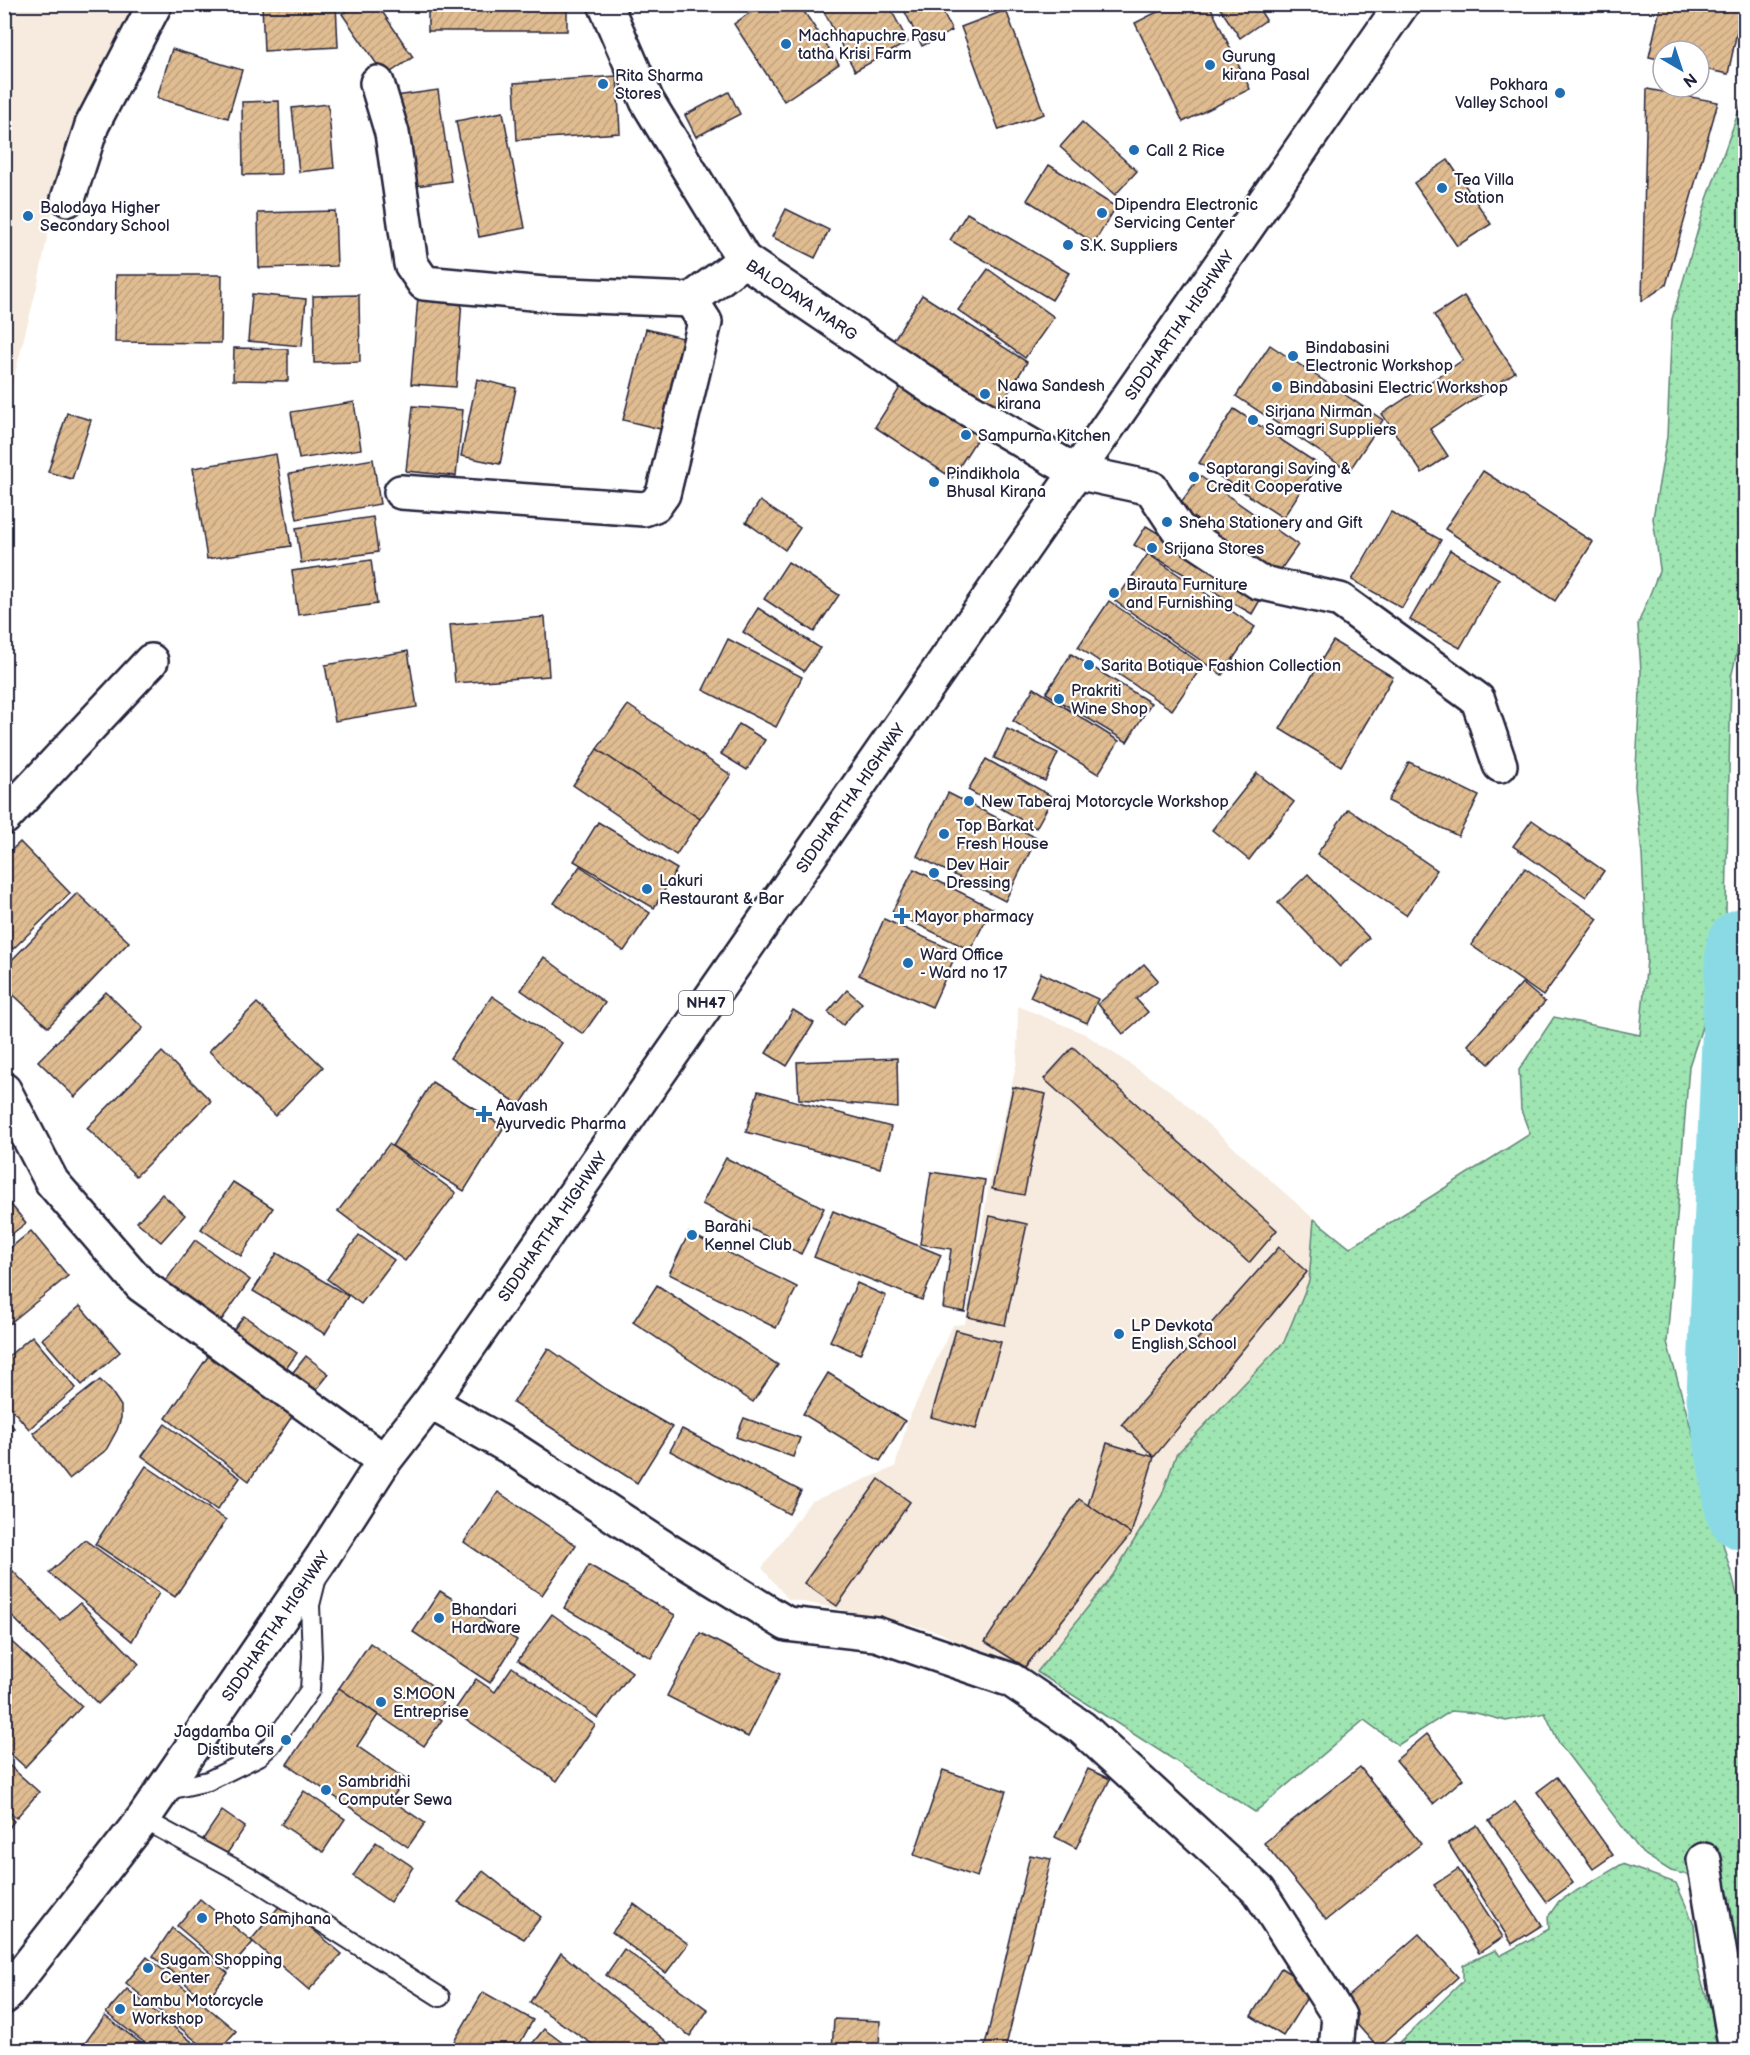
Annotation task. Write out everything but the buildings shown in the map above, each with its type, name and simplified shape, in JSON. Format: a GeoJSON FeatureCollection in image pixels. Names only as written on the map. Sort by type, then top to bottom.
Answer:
{"type":"FeatureCollection","features":[{"type":"Feature","properties":{"kind":"main road"},"geometry":{"type":"LineString","coordinates":[[68,199],[92,125],[155,4]]}},
{"type":"Feature","properties":{"kind":"main road","name":"BALODAYA MARG"},"geometry":{"type":"LineString","coordinates":[[605,4],[647,101],[744,260],[934,388],[1076,472],[1151,488],[1178,529],[1258,582],[1340,600],[1479,700],[1500,765]]}},
{"type":"Feature","properties":{"kind":"main road","name":"SIDDHARTHA HIGHWAY"},"geometry":{"type":"LineString","coordinates":[[4,1997],[143,1819],[323,1556],[384,1461],[429,1402],[1401,4]]}},
{"type":"Feature","properties":{"kind":"main road"},"geometry":{"type":"LineString","coordinates":[[377,83],[392,133],[411,264],[424,283],[544,294],[691,300],[744,260]]}},
{"type":"Feature","properties":{"kind":"main road"},"geometry":{"type":"LineString","coordinates":[[401,492],[644,509],[655,505],[663,494],[705,322],[691,300]]}},
{"type":"Feature","properties":{"kind":"main road"},"geometry":{"type":"LineString","coordinates":[[4,818],[152,661]]}},
{"type":"Feature","properties":{"kind":"main road"},"geometry":{"type":"LineString","coordinates":[[4,1090],[52,1182],[141,1285],[384,1461]]}},
{"type":"Feature","properties":{"kind":"main road"},"geometry":{"type":"LineString","coordinates":[[429,1402],[513,1449],[670,1552],[787,1624],[876,1634],[1011,1680],[1082,1728],[1259,1891],[1339,2016],[1356,2050]]}},
{"type":"Feature","properties":{"kind":"main road"},"geometry":{"type":"LineString","coordinates":[[1704,1860],[1736,2050]]}},
{"type":"Feature","properties":{"kind":"main road"},"geometry":{"type":"LineString","coordinates":[[1336,2050],[1339,2016]]}},
{"type":"Feature","properties":{"kind":"lane"},"geometry":{"type":"LineString","coordinates":[[162,1791],[208,1781],[259,1756],[271,1745],[310,1690],[312,1656],[309,1605],[323,1556]]}},
{"type":"Feature","properties":{"kind":"lane"},"geometry":{"type":"LineString","coordinates":[[143,1819],[250,1876],[440,1997]]}},
{"type":"Feature","properties":{"kind":"shaded area","name":"Balodaya Higher Secondary School"},"geometry":{"type":"Polygon","coordinates":[[[5,5],[145,5],[129,43],[65,149],[38,283],[5,412],[5,5]]]}},
{"type":"Feature","properties":{"kind":"shaded area","name":"LP Devkota English School"},"geometry":{"type":"Polygon","coordinates":[[[1018,1006],[1085,1034],[1172,1092],[1314,1219],[1309,1281],[1285,1342],[1176,1455],[1162,1495],[1113,1575],[1037,1672],[992,1668],[939,1632],[894,1620],[788,1599],[762,1568],[810,1502],[895,1467],[908,1420],[953,1325],[965,1324],[992,1168],[1017,1062],[1018,1006]]]}},
{"type":"Feature","properties":{"kind":"green space"},"geometry":{"type":"Polygon","coordinates":[[[1745,94],[1746,612],[1731,678],[1725,958],[1689,1066],[1667,1342],[1745,1623],[1745,2012],[1718,1882],[1671,1871],[1642,1853],[1559,1743],[1545,1713],[1506,1721],[1476,1713],[1451,1711],[1398,1745],[1364,1720],[1255,1812],[1037,1672],[1113,1575],[1162,1495],[1176,1455],[1284,1342],[1309,1281],[1314,1219],[1350,1248],[1530,1134],[1521,1110],[1519,1070],[1554,1017],[1640,1035],[1647,959],[1642,855],[1635,787],[1641,672],[1638,624],[1660,569],[1653,518],[1667,437],[1672,319],[1706,202],[1745,94]]]}},
{"type":"Feature","properties":{"kind":"green space"},"geometry":{"type":"Polygon","coordinates":[[[1622,1864],[1676,1883],[1694,1924],[1698,1970],[1717,2029],[1719,2050],[1392,2050],[1463,1981],[1463,1965],[1496,1950],[1500,1956],[1549,1929],[1548,1917],[1559,1901],[1622,1864]]]}},
{"type":"Feature","properties":{"kind":"waterway"},"geometry":{"type":"LineString","coordinates":[[1746,948],[1727,1397],[1746,1510]]}},
{"type":"Feature","properties":{"kind":"place","name":"Machhapuchre Pasu tatha Krisi Farm"},"geometry":{"type":"Point","coordinates":[786,44]}},
{"type":"Feature","properties":{"kind":"place","name":"Gurung kirana Pasal"},"geometry":{"type":"Point","coordinates":[1210,65]}},
{"type":"Feature","properties":{"kind":"place","name":"Rita Sharma Stores"},"geometry":{"type":"Point","coordinates":[603,84]}},
{"type":"Feature","properties":{"kind":"place","name":"Pokhara Valley School"},"geometry":{"type":"Point","coordinates":[1560,93]}},
{"type":"Feature","properties":{"kind":"place","name":"Call 2 Rice"},"geometry":{"type":"Point","coordinates":[1134,150]}},
{"type":"Feature","properties":{"kind":"place","name":"Tea Villa Station"},"geometry":{"type":"Point","coordinates":[1442,188]}},
{"type":"Feature","properties":{"kind":"place","name":"Dipendra Electronic Servicing Center"},"geometry":{"type":"Point","coordinates":[1102,213]}},
{"type":"Feature","properties":{"kind":"place","name":"Balodaya Higher Secondary School"},"geometry":{"type":"Point","coordinates":[28,216]}},
{"type":"Feature","properties":{"kind":"place","name":"S.K. Suppliers"},"geometry":{"type":"Point","coordinates":[1068,245]}},
{"type":"Feature","properties":{"kind":"place","name":"Bindabasini Electronic Workshop"},"geometry":{"type":"Point","coordinates":[1293,356]}},
{"type":"Feature","properties":{"kind":"place","name":"Bindabasini Electric Workshop"},"geometry":{"type":"Point","coordinates":[1277,387]}},
{"type":"Feature","properties":{"kind":"place","name":"Nawa Sandesh kirana"},"geometry":{"type":"Point","coordinates":[985,394]}},
{"type":"Feature","properties":{"kind":"place","name":"Sirjana Nirman Samagri Suppliers"},"geometry":{"type":"Point","coordinates":[1253,420]}},
{"type":"Feature","properties":{"kind":"place","name":"Sampurna Kitchen"},"geometry":{"type":"Point","coordinates":[966,435]}},
{"type":"Feature","properties":{"kind":"place","name":"Saptarangi Saving & Credit Cooperative"},"geometry":{"type":"Point","coordinates":[1194,477]}},
{"type":"Feature","properties":{"kind":"place","name":"Pindikhola Bhusal Kirana"},"geometry":{"type":"Point","coordinates":[934,482]}},
{"type":"Feature","properties":{"kind":"place","name":"Sneha Stationery and Gift"},"geometry":{"type":"Point","coordinates":[1167,522]}},
{"type":"Feature","properties":{"kind":"place","name":"Srijana Stores"},"geometry":{"type":"Point","coordinates":[1152,548]}},
{"type":"Feature","properties":{"kind":"place","name":"Birauta Furniture and Furnishing"},"geometry":{"type":"Point","coordinates":[1114,593]}},
{"type":"Feature","properties":{"kind":"place","name":"Sarita Botique Fashion Collection"},"geometry":{"type":"Point","coordinates":[1089,665]}},
{"type":"Feature","properties":{"kind":"place","name":"Prakriti Wine Shop"},"geometry":{"type":"Point","coordinates":[1059,699]}},
{"type":"Feature","properties":{"kind":"place","name":"New Taberaj Motorcycle Workshop"},"geometry":{"type":"Point","coordinates":[969,801]}},
{"type":"Feature","properties":{"kind":"place","name":"Top Barkat Fresh House"},"geometry":{"type":"Point","coordinates":[944,834]}},
{"type":"Feature","properties":{"kind":"place","name":"Dev Hair Dressing"},"geometry":{"type":"Point","coordinates":[934,873]}},
{"type":"Feature","properties":{"kind":"place","name":"Lakuri Restaurant & Bar"},"geometry":{"type":"Point","coordinates":[647,889]}},
{"type":"Feature","properties":{"kind":"place","name":"Mayor pharmacy"},"geometry":{"type":"Point","coordinates":[902,916]}},
{"type":"Feature","properties":{"kind":"place","name":"Ward Office - Ward no 17"},"geometry":{"type":"Point","coordinates":[908,963]}},
{"type":"Feature","properties":{"kind":"place","name":"Aavash Ayurvedic Pharma"},"geometry":{"type":"Point","coordinates":[484,1114]}},
{"type":"Feature","properties":{"kind":"place","name":"Barahi Kennel Club"},"geometry":{"type":"Point","coordinates":[692,1235]}},
{"type":"Feature","properties":{"kind":"place","name":"LP Devkota English School"},"geometry":{"type":"Point","coordinates":[1119,1334]}},
{"type":"Feature","properties":{"kind":"place","name":"Bhandari Hardware"},"geometry":{"type":"Point","coordinates":[439,1618]}},
{"type":"Feature","properties":{"kind":"place","name":"S.MOON Entreprise"},"geometry":{"type":"Point","coordinates":[381,1702]}},
{"type":"Feature","properties":{"kind":"place","name":"Jagdamba Oil Distibuters"},"geometry":{"type":"Point","coordinates":[286,1740]}},
{"type":"Feature","properties":{"kind":"place","name":"Sambridhi Computer Sewa"},"geometry":{"type":"Point","coordinates":[326,1790]}},
{"type":"Feature","properties":{"kind":"place","name":"Photo Samjhana"},"geometry":{"type":"Point","coordinates":[202,1918]}},
{"type":"Feature","properties":{"kind":"place","name":"Sugam Shopping Center"},"geometry":{"type":"Point","coordinates":[148,1968]}},
{"type":"Feature","properties":{"kind":"place","name":"Lambu Motorcycle Workshop"},"geometry":{"type":"Point","coordinates":[120,2009]}}]}
